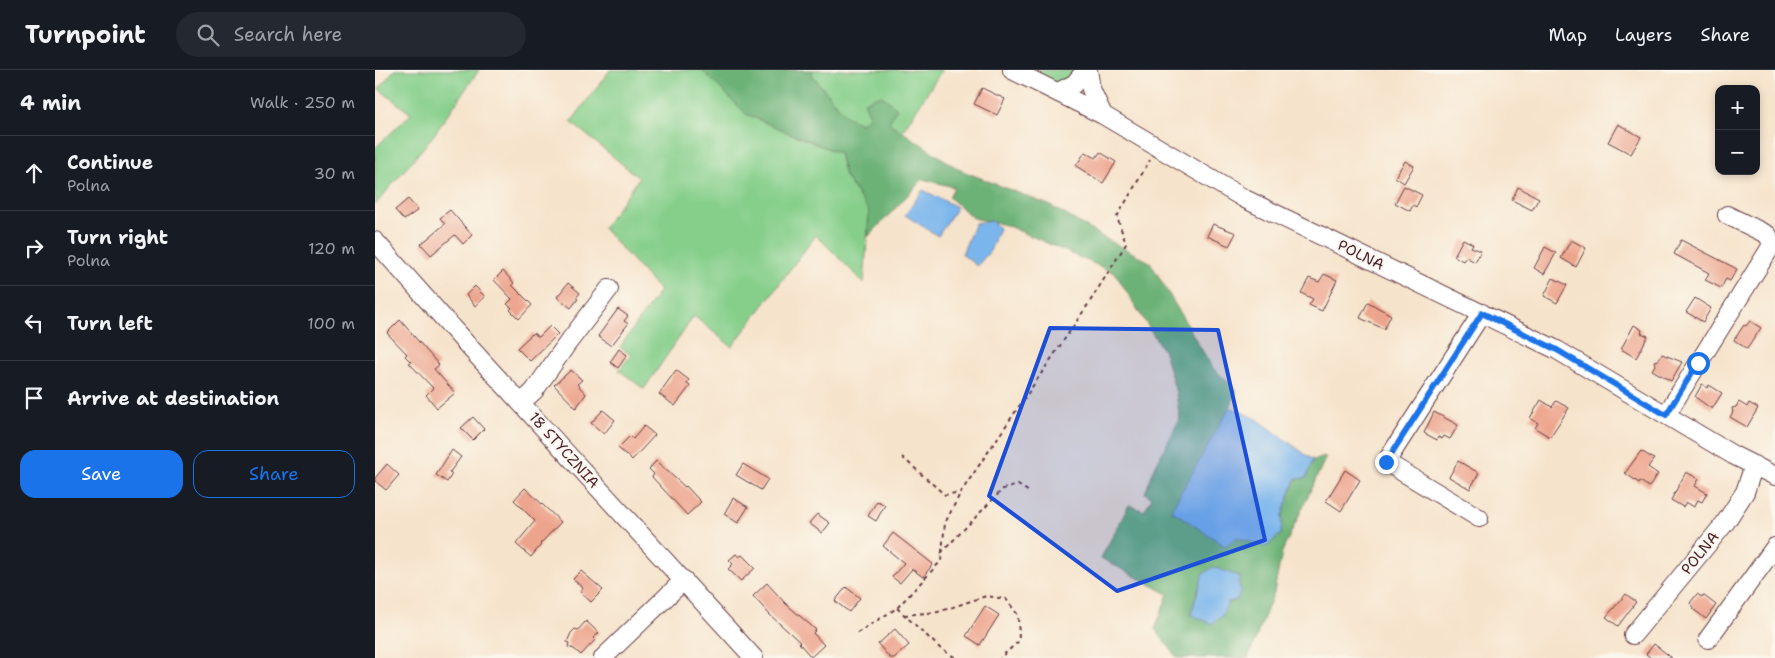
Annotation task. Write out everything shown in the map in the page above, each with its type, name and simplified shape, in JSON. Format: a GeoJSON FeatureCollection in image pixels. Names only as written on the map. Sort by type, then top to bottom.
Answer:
{"type":"FeatureCollection","features":[{"type":"Feature","properties":{"kind":"street","name":"POLNA"},"geometry":{"type":"LineString","coordinates":[[1012,70],[1103,115],[1245,199],[1557,350],[1666,415],[1775,476]]}},
{"type":"Feature","properties":{"kind":"street"},"geometry":{"type":"LineString","coordinates":[[1058,92],[1075,84],[1087,70]]}},
{"type":"Feature","properties":{"kind":"street"},"geometry":{"type":"LineString","coordinates":[[1087,70],[1091,89],[1103,115]]}},
{"type":"Feature","properties":{"kind":"street"},"geometry":{"type":"LineString","coordinates":[[1666,415],[1772,245],[1768,235],[1727,215]]}},
{"type":"Feature","properties":{"kind":"street","name":"18 STYCZNIA"},"geometry":{"type":"LineString","coordinates":[[378,250],[755,658]]}},
{"type":"Feature","properties":{"kind":"street"},"geometry":{"type":"LineString","coordinates":[[521,403],[534,391],[609,289]]}},
{"type":"Feature","properties":{"kind":"street"},"geometry":{"type":"LineString","coordinates":[[1479,518],[1386,462],[1482,313]]}},
{"type":"Feature","properties":{"kind":"street","name":"POLNA"},"geometry":{"type":"LineString","coordinates":[[1633,635],[1725,522],[1745,492],[1754,465]]}},
{"type":"Feature","properties":{"kind":"street"},"geometry":{"type":"LineString","coordinates":[[1707,639],[1775,547]]}},
{"type":"Feature","properties":{"kind":"street"},"geometry":{"type":"LineString","coordinates":[[603,658],[684,580]]}},
{"type":"Feature","properties":{"kind":"path"},"geometry":{"type":"LineString","coordinates":[[857,633],[897,608],[941,562],[945,523],[961,492],[1089,303],[1126,244],[1117,217],[1158,148]]}},
{"type":"Feature","properties":{"kind":"path"},"geometry":{"type":"LineString","coordinates":[[903,457],[945,495],[961,492]]}},
{"type":"Feature","properties":{"kind":"path"},"geometry":{"type":"LineString","coordinates":[[941,554],[1003,489],[1018,485],[1031,492]]}},
{"type":"Feature","properties":{"kind":"path"},"geometry":{"type":"LineString","coordinates":[[904,615],[938,612],[987,596],[1006,599],[1018,615],[1019,641],[1000,658]]}},
{"type":"Feature","properties":{"kind":"path"},"geometry":{"type":"LineString","coordinates":[[897,608],[941,649],[955,658]]}},
{"type":"Feature","properties":{"kind":"highlighted area"},"geometry":{"type":"Polygon","coordinates":[[[1050,328],[1218,330],[1265,540],[1117,591],[989,496],[1050,328]]]}},
{"type":"Feature","properties":{"kind":"green space"},"geometry":{"type":"Polygon","coordinates":[[[394,70],[479,70],[433,136],[375,205],[375,148],[411,114],[379,89],[394,70]]]}},
{"type":"Feature","properties":{"kind":"green space"},"geometry":{"type":"Polygon","coordinates":[[[610,70],[702,70],[746,114],[839,153],[845,176],[869,211],[864,283],[816,235],[732,347],[694,316],[644,389],[619,370],[631,355],[620,347],[660,291],[603,228],[639,178],[571,122],[610,70]]]}},
{"type":"Feature","properties":{"kind":"green space"},"geometry":{"type":"Polygon","coordinates":[[[702,70],[812,70],[812,75],[847,117],[861,123],[870,116],[864,102],[881,95],[897,108],[889,123],[960,170],[1049,205],[1150,262],[1212,367],[1237,391],[1230,407],[1171,511],[1237,537],[1281,534],[1282,516],[1295,479],[1306,478],[1313,460],[1326,457],[1282,552],[1274,592],[1248,658],[1180,658],[1176,656],[1155,629],[1168,594],[1101,558],[1129,505],[1144,511],[1152,498],[1145,493],[1155,467],[1180,418],[1175,389],[1164,352],[1115,273],[1006,225],[973,218],[949,197],[954,187],[923,179],[868,237],[869,211],[845,176],[839,153],[746,114],[702,70]],[[1203,574],[1191,614],[1237,600],[1203,574]]]}},
{"type":"Feature","properties":{"kind":"green space"},"geometry":{"type":"Polygon","coordinates":[[[812,70],[942,70],[902,132],[888,123],[870,116],[861,123],[847,118],[812,75],[812,70]]]}},
{"type":"Feature","properties":{"kind":"green space"},"geometry":{"type":"Polygon","coordinates":[[[1025,70],[1076,70],[1055,86],[1025,70]]]}},
{"type":"Feature","properties":{"kind":"water"},"geometry":{"type":"Polygon","coordinates":[[[923,190],[957,207],[938,236],[905,215],[923,190]]]}},
{"type":"Feature","properties":{"kind":"water"},"geometry":{"type":"Polygon","coordinates":[[[992,221],[999,228],[990,251],[977,266],[962,254],[975,223],[992,221]]]}},
{"type":"Feature","properties":{"kind":"water"},"geometry":{"type":"Polygon","coordinates":[[[1230,407],[1257,419],[1313,460],[1306,478],[1295,479],[1282,516],[1281,534],[1266,547],[1237,537],[1225,546],[1171,510],[1230,407]]]}},
{"type":"Feature","properties":{"kind":"water"},"geometry":{"type":"Polygon","coordinates":[[[1213,567],[1241,577],[1238,582],[1241,590],[1237,600],[1228,602],[1222,616],[1211,624],[1191,614],[1203,574],[1213,567]]]}},
{"type":"Feature","properties":{"kind":"building"},"geometry":{"type":"Polygon","coordinates":[[[982,88],[1005,99],[997,115],[974,104],[982,88]]]}},
{"type":"Feature","properties":{"kind":"building"},"geometry":{"type":"Polygon","coordinates":[[[1618,124],[1641,137],[1631,154],[1608,142],[1618,124]]]}},
{"type":"Feature","properties":{"kind":"building"},"geometry":{"type":"Polygon","coordinates":[[[1085,152],[1096,158],[1100,152],[1116,162],[1103,183],[1076,166],[1085,152]]]}},
{"type":"Feature","properties":{"kind":"building"},"geometry":{"type":"Polygon","coordinates":[[[1405,161],[1414,166],[1404,183],[1395,177],[1405,161]]]}},
{"type":"Feature","properties":{"kind":"building"},"geometry":{"type":"Polygon","coordinates":[[[1404,186],[1422,195],[1416,207],[1413,205],[1410,211],[1395,203],[1404,186]]]}},
{"type":"Feature","properties":{"kind":"building"},"geometry":{"type":"Polygon","coordinates":[[[1518,187],[1539,198],[1532,210],[1512,200],[1518,187]]]}},
{"type":"Feature","properties":{"kind":"building"},"geometry":{"type":"Polygon","coordinates":[[[408,199],[418,210],[404,220],[395,210],[408,199]]]}},
{"type":"Feature","properties":{"kind":"building"},"geometry":{"type":"Polygon","coordinates":[[[450,210],[472,235],[463,244],[455,235],[431,255],[421,244],[445,224],[440,218],[450,210]]]}},
{"type":"Feature","properties":{"kind":"building"},"geometry":{"type":"Polygon","coordinates":[[[1213,224],[1236,233],[1229,246],[1207,236],[1213,224]]]}},
{"type":"Feature","properties":{"kind":"building"},"geometry":{"type":"Polygon","coordinates":[[[1463,239],[1473,244],[1471,247],[1481,251],[1475,262],[1466,257],[1463,261],[1454,256],[1463,239]]]}},
{"type":"Feature","properties":{"kind":"building"},"geometry":{"type":"Polygon","coordinates":[[[1571,240],[1586,248],[1576,267],[1561,258],[1571,240]]]}},
{"type":"Feature","properties":{"kind":"building"},"geometry":{"type":"Polygon","coordinates":[[[1681,240],[1737,269],[1730,281],[1726,279],[1721,288],[1705,280],[1709,273],[1674,254],[1681,240]]]}},
{"type":"Feature","properties":{"kind":"building"},"geometry":{"type":"Polygon","coordinates":[[[1545,247],[1556,253],[1544,274],[1534,268],[1545,247]]]}},
{"type":"Feature","properties":{"kind":"building"},"geometry":{"type":"Polygon","coordinates":[[[503,271],[514,283],[512,285],[532,305],[519,319],[507,304],[512,299],[494,280],[503,271]]]}},
{"type":"Feature","properties":{"kind":"building"},"geometry":{"type":"Polygon","coordinates":[[[1324,274],[1337,280],[1322,311],[1309,305],[1313,299],[1301,293],[1309,278],[1319,282],[1324,274]]]}},
{"type":"Feature","properties":{"kind":"building"},"geometry":{"type":"Polygon","coordinates":[[[1553,278],[1567,285],[1557,303],[1544,296],[1553,278]]]}},
{"type":"Feature","properties":{"kind":"building"},"geometry":{"type":"Polygon","coordinates":[[[568,283],[580,293],[571,308],[557,297],[568,283]]]}},
{"type":"Feature","properties":{"kind":"building"},"geometry":{"type":"Polygon","coordinates":[[[475,286],[485,297],[475,306],[466,295],[475,286]]]}},
{"type":"Feature","properties":{"kind":"building"},"geometry":{"type":"Polygon","coordinates":[[[1695,298],[1711,308],[1703,322],[1686,312],[1695,298]]]}},
{"type":"Feature","properties":{"kind":"building"},"geometry":{"type":"Polygon","coordinates":[[[1368,302],[1391,315],[1384,329],[1360,318],[1368,302]]]}},
{"type":"Feature","properties":{"kind":"building"},"geometry":{"type":"Polygon","coordinates":[[[618,309],[628,316],[624,321],[628,324],[611,346],[598,336],[618,309]]]}},
{"type":"Feature","properties":{"kind":"building"},"geometry":{"type":"Polygon","coordinates":[[[400,320],[439,365],[434,369],[455,393],[437,408],[426,395],[433,388],[409,363],[411,362],[405,356],[407,354],[387,333],[400,320]]]}},
{"type":"Feature","properties":{"kind":"building"},"geometry":{"type":"Polygon","coordinates":[[[1750,321],[1761,328],[1747,349],[1734,340],[1744,325],[1746,326],[1750,321]]]}},
{"type":"Feature","properties":{"kind":"building"},"geometry":{"type":"Polygon","coordinates":[[[1634,325],[1642,330],[1641,333],[1648,336],[1636,358],[1621,349],[1634,325]]]}},
{"type":"Feature","properties":{"kind":"building"},"geometry":{"type":"Polygon","coordinates":[[[550,326],[558,334],[530,361],[517,348],[533,333],[539,337],[550,326]]]}},
{"type":"Feature","properties":{"kind":"building"},"geometry":{"type":"Polygon","coordinates":[[[619,349],[627,355],[618,368],[610,362],[619,349]]]}},
{"type":"Feature","properties":{"kind":"building"},"geometry":{"type":"Polygon","coordinates":[[[1662,354],[1682,362],[1671,381],[1652,370],[1655,365],[1654,361],[1658,360],[1662,354]]]}},
{"type":"Feature","properties":{"kind":"building"},"geometry":{"type":"Polygon","coordinates":[[[571,370],[582,380],[577,384],[586,394],[576,408],[554,385],[571,370]]]}},
{"type":"Feature","properties":{"kind":"building"},"geometry":{"type":"Polygon","coordinates":[[[676,370],[689,380],[687,384],[690,386],[675,406],[659,394],[676,370]]]}},
{"type":"Feature","properties":{"kind":"building"},"geometry":{"type":"Polygon","coordinates":[[[1702,384],[1708,388],[1709,385],[1722,393],[1712,409],[1695,397],[1702,384]]]}},
{"type":"Feature","properties":{"kind":"building"},"geometry":{"type":"Polygon","coordinates":[[[1541,400],[1552,407],[1556,401],[1569,408],[1550,437],[1535,428],[1538,423],[1530,418],[1541,400]]]}},
{"type":"Feature","properties":{"kind":"building"},"geometry":{"type":"Polygon","coordinates":[[[1739,402],[1747,407],[1749,403],[1758,408],[1747,427],[1730,417],[1733,412],[1732,408],[1736,407],[1739,402]]]}},
{"type":"Feature","properties":{"kind":"building"},"geometry":{"type":"Polygon","coordinates":[[[603,410],[615,420],[604,434],[591,423],[603,410]]]}},
{"type":"Feature","properties":{"kind":"building"},"geometry":{"type":"Polygon","coordinates":[[[1434,412],[1458,425],[1450,439],[1444,436],[1442,439],[1438,437],[1437,440],[1424,433],[1434,412]]]}},
{"type":"Feature","properties":{"kind":"building"},"geometry":{"type":"Polygon","coordinates":[[[473,417],[484,429],[473,440],[461,428],[473,417]]]}},
{"type":"Feature","properties":{"kind":"building"},"geometry":{"type":"Polygon","coordinates":[[[644,426],[655,435],[632,460],[618,448],[630,436],[633,439],[644,426]]]}},
{"type":"Feature","properties":{"kind":"building"},"geometry":{"type":"Polygon","coordinates":[[[452,450],[461,457],[449,473],[452,474],[447,482],[436,475],[452,450]]]}},
{"type":"Feature","properties":{"kind":"building"},"geometry":{"type":"Polygon","coordinates":[[[1641,451],[1654,459],[1648,467],[1658,474],[1649,487],[1640,481],[1639,483],[1625,473],[1641,451]]]}},
{"type":"Feature","properties":{"kind":"building"},"geometry":{"type":"Polygon","coordinates":[[[656,461],[686,486],[701,502],[687,515],[652,477],[654,474],[649,469],[656,461]]]}},
{"type":"Feature","properties":{"kind":"building"},"geometry":{"type":"Polygon","coordinates":[[[1458,461],[1479,473],[1470,489],[1449,477],[1458,461]]]}},
{"type":"Feature","properties":{"kind":"building"},"geometry":{"type":"Polygon","coordinates":[[[387,464],[399,475],[386,490],[375,481],[375,478],[387,464]]]}},
{"type":"Feature","properties":{"kind":"building"},"geometry":{"type":"Polygon","coordinates":[[[743,464],[768,479],[761,490],[736,475],[743,464]]]}},
{"type":"Feature","properties":{"kind":"building"},"geometry":{"type":"Polygon","coordinates":[[[1345,470],[1360,480],[1341,511],[1326,501],[1345,470]]]}},
{"type":"Feature","properties":{"kind":"building"},"geometry":{"type":"Polygon","coordinates":[[[1686,472],[1699,479],[1695,486],[1707,493],[1702,502],[1698,500],[1694,507],[1686,502],[1683,507],[1671,500],[1686,472]]]}},
{"type":"Feature","properties":{"kind":"building"},"geometry":{"type":"Polygon","coordinates":[[[525,488],[561,522],[540,544],[531,557],[516,544],[535,521],[514,500],[525,488]]]}},
{"type":"Feature","properties":{"kind":"building"},"geometry":{"type":"Polygon","coordinates":[[[733,498],[748,507],[738,523],[724,514],[733,498]]]}},
{"type":"Feature","properties":{"kind":"building"},"geometry":{"type":"Polygon","coordinates":[[[877,501],[885,505],[876,521],[868,516],[877,501]]]}},
{"type":"Feature","properties":{"kind":"building"},"geometry":{"type":"Polygon","coordinates":[[[817,514],[830,523],[822,533],[809,523],[817,514]]]}},
{"type":"Feature","properties":{"kind":"building"},"geometry":{"type":"Polygon","coordinates":[[[893,533],[933,564],[923,577],[912,569],[900,583],[892,577],[904,563],[883,546],[893,533]]]}},
{"type":"Feature","properties":{"kind":"building"},"geometry":{"type":"Polygon","coordinates":[[[736,554],[739,557],[742,555],[755,568],[741,581],[728,569],[733,564],[729,560],[736,554]]]}},
{"type":"Feature","properties":{"kind":"building"},"geometry":{"type":"Polygon","coordinates":[[[581,571],[603,590],[591,602],[580,592],[583,588],[573,579],[581,571]]]}},
{"type":"Feature","properties":{"kind":"building"},"geometry":{"type":"Polygon","coordinates":[[[767,583],[785,603],[816,630],[813,633],[824,645],[811,657],[800,642],[770,615],[753,596],[767,583]]]}},
{"type":"Feature","properties":{"kind":"building"},"geometry":{"type":"Polygon","coordinates":[[[846,587],[860,598],[849,612],[835,601],[846,587]]]}},
{"type":"Feature","properties":{"kind":"building"},"geometry":{"type":"Polygon","coordinates":[[[1626,594],[1636,602],[1618,626],[1606,617],[1626,594]]]}},
{"type":"Feature","properties":{"kind":"building"},"geometry":{"type":"Polygon","coordinates":[[[1697,594],[1702,597],[1703,595],[1716,605],[1706,619],[1693,609],[1694,607],[1690,603],[1697,594]]]}},
{"type":"Feature","properties":{"kind":"building"},"geometry":{"type":"Polygon","coordinates":[[[985,606],[999,615],[980,645],[966,636],[985,606]]]}},
{"type":"Feature","properties":{"kind":"building"},"geometry":{"type":"Polygon","coordinates":[[[586,621],[599,633],[581,655],[568,647],[569,643],[567,642],[571,633],[575,629],[578,630],[586,621]]]}},
{"type":"Feature","properties":{"kind":"building"},"geometry":{"type":"Polygon","coordinates":[[[895,629],[909,645],[894,658],[890,658],[878,644],[895,629]]]}},
{"type":"Feature","properties":{"kind":"building"},"geometry":{"type":"Polygon","coordinates":[[[1654,644],[1672,658],[1651,658],[1646,654],[1654,644]]]}},
{"type":"Feature","properties":{"kind":"route"},"geometry":{"type":"LineString","coordinates":[[1386,462],[1482,313],[1557,350],[1666,415],[1698,363]]}}]}
